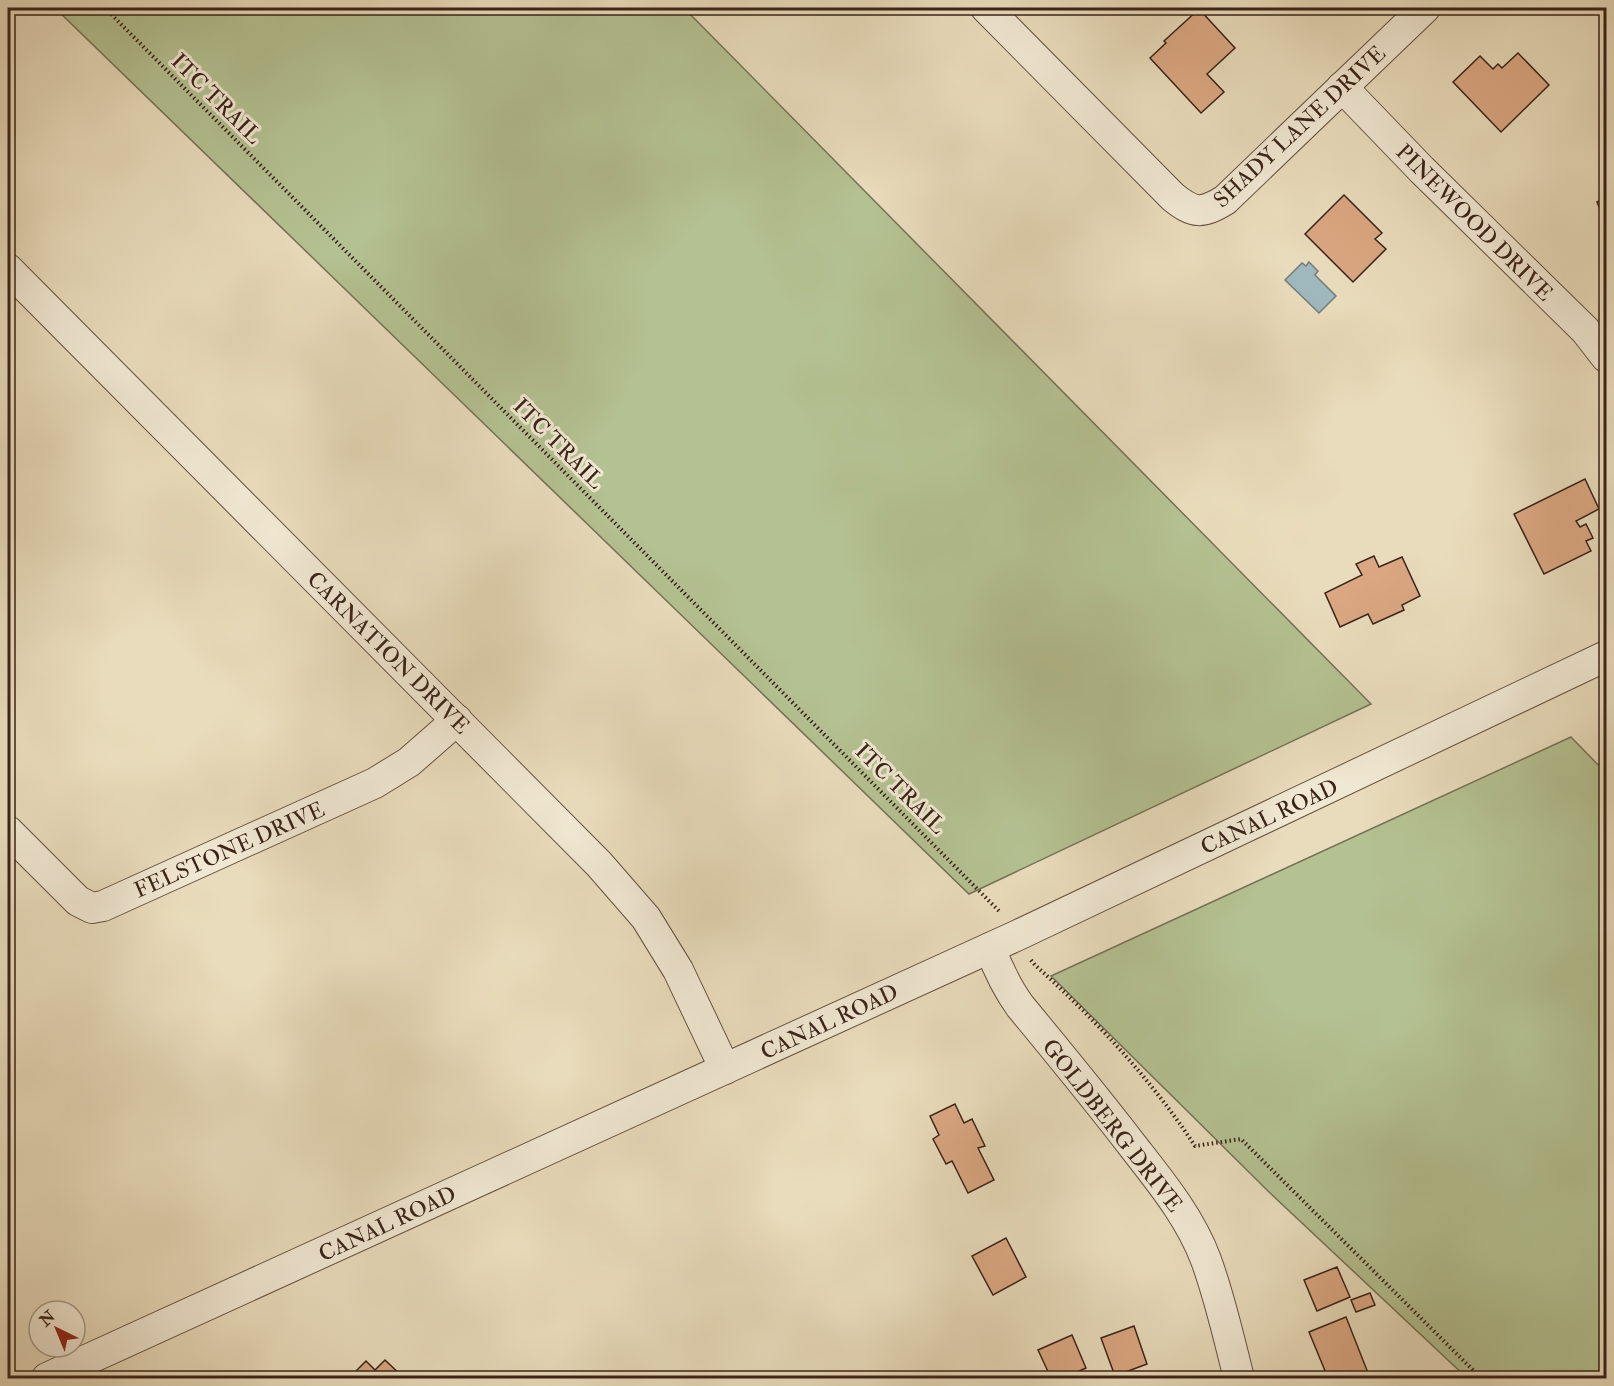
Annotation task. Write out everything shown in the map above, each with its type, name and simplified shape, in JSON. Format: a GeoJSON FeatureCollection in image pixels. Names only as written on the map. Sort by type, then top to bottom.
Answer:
{"type":"FeatureCollection","features":[{"type":"Feature","properties":{"kind":"street","name":"SHADY LANE DRIVE"},"geometry":{"type":"LineString","coordinates":[[986,8],[1173,197],[1195,210],[1210,209],[1225,200],[1425,8]]}},
{"type":"Feature","properties":{"kind":"street","name":"PINEWOOD DRIVE"},"geometry":{"type":"LineString","coordinates":[[1342,87],[1422,170],[1585,330],[1606,354]]}},
{"type":"Feature","properties":{"kind":"street","name":"CARNATION DRIVE"},"geometry":{"type":"LineString","coordinates":[[8,269],[599,864],[646,918],[678,970],[725,1069]]}},
{"type":"Feature","properties":{"kind":"street","name":"CANAL ROAD"},"geometry":{"type":"LineString","coordinates":[[47,1378],[990,948],[1606,656]]}},
{"type":"Feature","properties":{"kind":"street","name":"FELSTONE DRIVE"},"geometry":{"type":"LineString","coordinates":[[8,831],[78,901],[92,908],[103,906],[375,783],[409,762],[457,720]]}},
{"type":"Feature","properties":{"kind":"street","name":"GOLDBERG DRIVE"},"geometry":{"type":"LineString","coordinates":[[990,948],[1000,973],[1020,1006],[1100,1103],[1161,1182],[1187,1222],[1206,1259],[1239,1378]]}},
{"type":"Feature","properties":{"kind":"path","name":"ITC TRAIL"},"geometry":{"type":"LineString","coordinates":[[105,8],[1003,914]]}},
{"type":"Feature","properties":{"kind":"path"},"geometry":{"type":"LineString","coordinates":[[1035,965],[1107,1035],[1172,1111],[1196,1146],[1241,1139],[1481,1378]]}},
{"type":"Feature","properties":{"kind":"green space"},"geometry":{"type":"Polygon","coordinates":[[[55,8],[684,8],[1371,704],[969,894],[55,8]]]}},
{"type":"Feature","properties":{"kind":"green space"},"geometry":{"type":"Polygon","coordinates":[[[1571,737],[1606,773],[1606,1378],[1467,1378],[1269,1192],[1051,976],[1571,737]]]}},
{"type":"Feature","properties":{"kind":"water"},"geometry":{"type":"Polygon","coordinates":[[[1309,262],[1318,271],[1315,275],[1336,296],[1319,313],[1285,280],[1302,263],[1306,266],[1309,262]]]}},
{"type":"Feature","properties":{"kind":"building"},"geometry":{"type":"Polygon","coordinates":[[[1199,9],[1235,48],[1207,74],[1224,92],[1201,113],[1150,58],[1166,43],[1164,41],[1199,9]]]}},
{"type":"Feature","properties":{"kind":"building"},"geometry":{"type":"Polygon","coordinates":[[[1518,53],[1549,85],[1501,132],[1453,82],[1480,56],[1493,69],[1498,64],[1502,68],[1518,53]]]}},
{"type":"Feature","properties":{"kind":"building"},"geometry":{"type":"Polygon","coordinates":[[[1344,195],[1382,233],[1375,239],[1386,249],[1353,282],[1305,234],[1344,195]]]}},
{"type":"Feature","properties":{"kind":"building"},"geometry":{"type":"Polygon","coordinates":[[[1606,198],[1606,225],[1597,202],[1606,198]]]}},
{"type":"Feature","properties":{"kind":"building"},"geometry":{"type":"Polygon","coordinates":[[[1585,479],[1599,509],[1576,521],[1580,527],[1586,524],[1593,538],[1586,541],[1591,551],[1544,574],[1514,514],[1585,479]]]}},
{"type":"Feature","properties":{"kind":"building"},"geometry":{"type":"Polygon","coordinates":[[[1374,556],[1379,567],[1402,557],[1420,596],[1402,605],[1404,610],[1373,624],[1368,614],[1340,627],[1325,593],[1362,575],[1356,564],[1374,556]]]}},
{"type":"Feature","properties":{"kind":"building"},"geometry":{"type":"Polygon","coordinates":[[[955,1104],[964,1123],[972,1119],[985,1146],[978,1148],[994,1180],[968,1193],[952,1161],[946,1164],[933,1139],[939,1135],[930,1116],[955,1104]]]}},
{"type":"Feature","properties":{"kind":"building"},"geometry":{"type":"Polygon","coordinates":[[[1006,1238],[1026,1277],[993,1295],[972,1256],[1006,1238]]]}},
{"type":"Feature","properties":{"kind":"building"},"geometry":{"type":"Polygon","coordinates":[[[1337,1267],[1350,1297],[1317,1311],[1304,1280],[1337,1267]]]}},
{"type":"Feature","properties":{"kind":"building"},"geometry":{"type":"Polygon","coordinates":[[[1370,1293],[1375,1305],[1356,1312],[1351,1300],[1370,1293]]]}},
{"type":"Feature","properties":{"kind":"building"},"geometry":{"type":"Polygon","coordinates":[[[1346,1317],[1370,1378],[1328,1378],[1309,1332],[1346,1317]]]}},
{"type":"Feature","properties":{"kind":"building"},"geometry":{"type":"Polygon","coordinates":[[[1134,1326],[1147,1364],[1115,1376],[1101,1338],[1134,1326]]]}},
{"type":"Feature","properties":{"kind":"building"},"geometry":{"type":"Polygon","coordinates":[[[1072,1335],[1086,1368],[1063,1378],[1051,1378],[1038,1350],[1072,1335]]]}},
{"type":"Feature","properties":{"kind":"building"},"geometry":{"type":"Polygon","coordinates":[[[385,1360],[404,1378],[349,1378],[366,1361],[375,1370],[385,1360]]]}}]}
